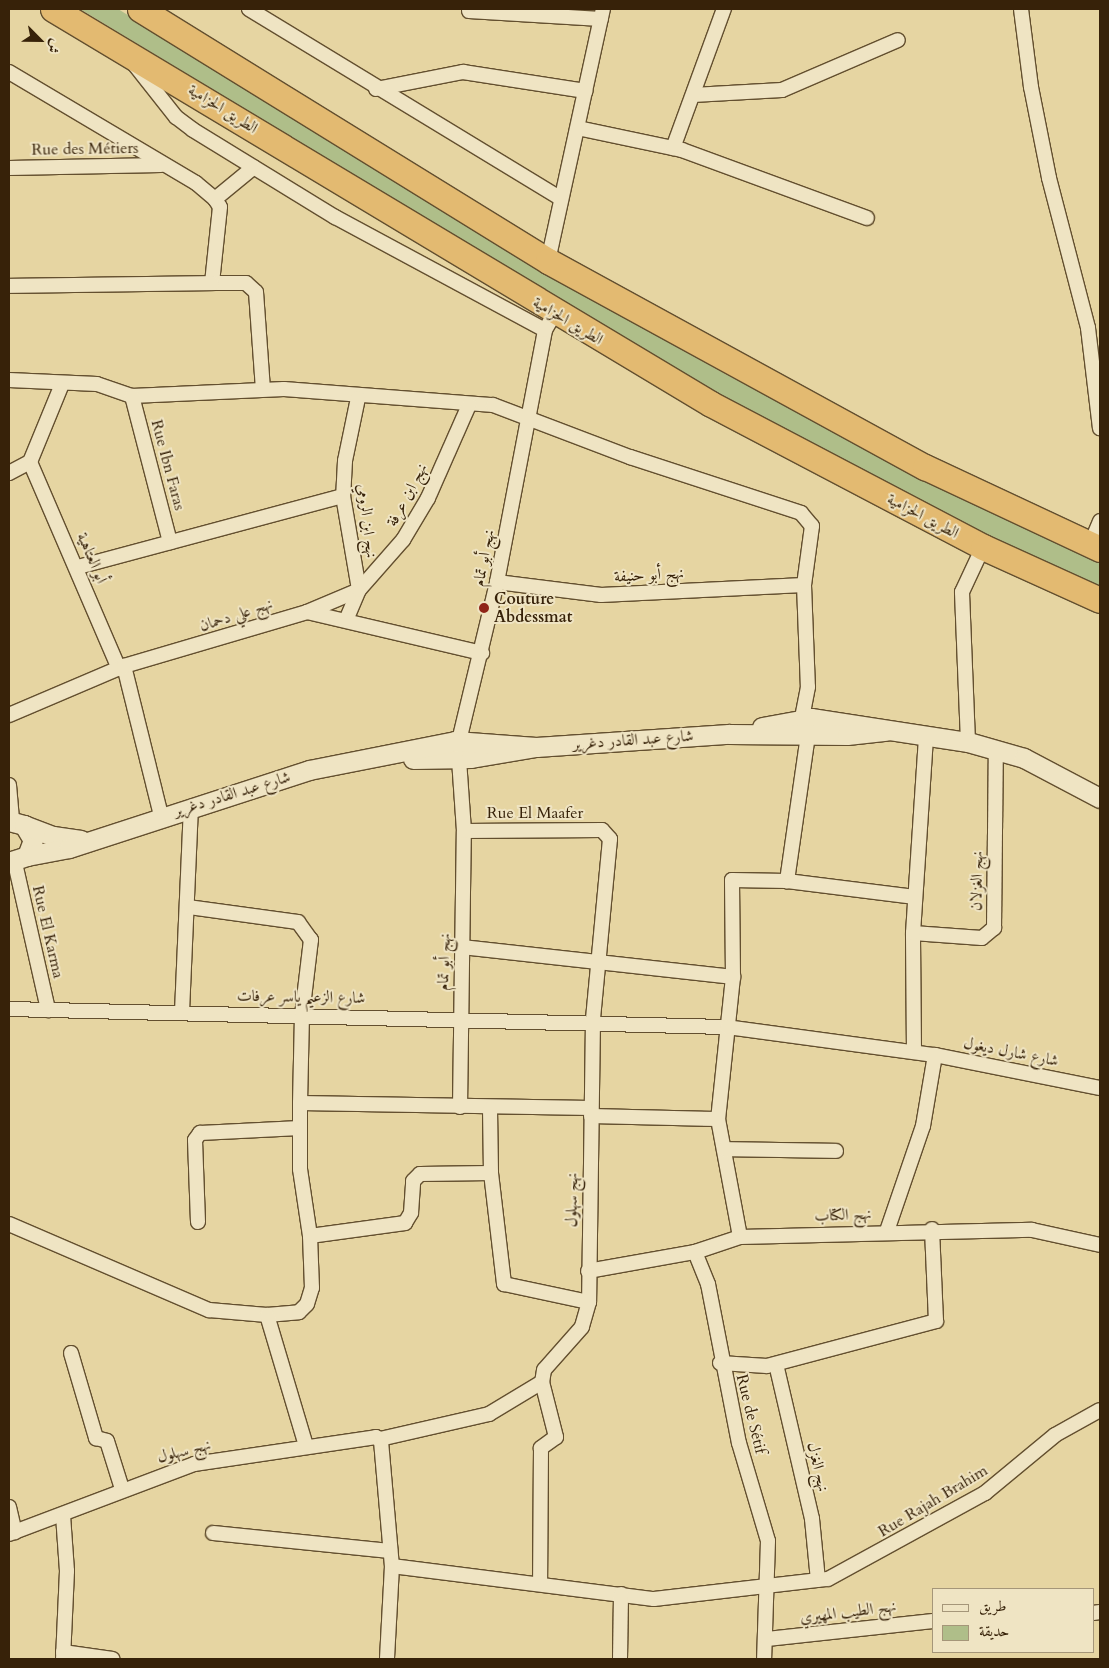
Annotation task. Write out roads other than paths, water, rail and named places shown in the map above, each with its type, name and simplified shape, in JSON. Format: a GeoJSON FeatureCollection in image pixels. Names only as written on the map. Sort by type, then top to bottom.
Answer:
{"type":"FeatureCollection","features":[{"type":"Feature","properties":{"kind":"highway","name":"الطريق الحزامية"},"geometry":{"type":"LineString","coordinates":[[53,9],[116,43],[550,322],[983,547],[1100,600]]}},
{"type":"Feature","properties":{"kind":"highway"},"geometry":{"type":"LineString","coordinates":[[140,9],[548,261],[925,467],[1095,547]]}},
{"type":"Feature","properties":{"kind":"main road","name":"شارع عبد القادر دغرير"},"geometry":{"type":"LineString","coordinates":[[17,860],[161,815],[191,808],[309,770],[382,759],[465,750],[536,747],[811,727],[926,734],[968,742],[996,749],[1057,772],[1100,798]]}},
{"type":"Feature","properties":{"kind":"main road","name":"شارع عبد القادر دغرير"},"geometry":{"type":"LineString","coordinates":[[15,822],[53,836],[85,840]]}},
{"type":"Feature","properties":{"kind":"main road"},"geometry":{"type":"LineString","coordinates":[[15,822],[32,840],[17,860]]}},
{"type":"Feature","properties":{"kind":"street"},"geometry":{"type":"LineString","coordinates":[[249,9],[376,89],[561,199]]}},
{"type":"Feature","properties":{"kind":"street"},"geometry":{"type":"LineString","coordinates":[[673,148],[724,9]]}},
{"type":"Feature","properties":{"kind":"street"},"geometry":{"type":"LineString","coordinates":[[1021,9],[1031,87],[1049,178],[1088,328],[1100,428]]}},
{"type":"Feature","properties":{"kind":"street"},"geometry":{"type":"LineString","coordinates":[[469,11],[602,14],[548,261]]}},
{"type":"Feature","properties":{"kind":"street"},"geometry":{"type":"LineString","coordinates":[[693,95],[782,90],[898,40]]}},
{"type":"Feature","properties":{"kind":"street"},"geometry":{"type":"LineString","coordinates":[[116,43],[176,117],[254,167],[459,288],[550,322]]}},
{"type":"Feature","properties":{"kind":"street"},"geometry":{"type":"LineString","coordinates":[[9,72],[216,199],[220,207],[212,283]]}},
{"type":"Feature","properties":{"kind":"street"},"geometry":{"type":"LineString","coordinates":[[376,89],[463,72],[586,91]]}},
{"type":"Feature","properties":{"kind":"street"},"geometry":{"type":"LineString","coordinates":[[578,128],[673,148],[866,218]]}},
{"type":"Feature","properties":{"kind":"street","name":"Rue des Métiers"},"geometry":{"type":"LineString","coordinates":[[9,168],[161,165]]}},
{"type":"Feature","properties":{"kind":"street"},"geometry":{"type":"LineString","coordinates":[[216,199],[254,167]]}},
{"type":"Feature","properties":{"kind":"street"},"geometry":{"type":"LineString","coordinates":[[9,286],[246,283],[256,292],[263,389]]}},
{"type":"Feature","properties":{"kind":"street","name":"نهج أبو تمام"},"geometry":{"type":"LineString","coordinates":[[460,1107],[463,786],[470,706],[497,582],[528,418],[550,322]]}},
{"type":"Feature","properties":{"kind":"street"},"geometry":{"type":"LineString","coordinates":[[9,380],[62,384],[96,384],[132,396],[263,389],[358,398],[510,408],[528,418],[630,457],[801,512],[812,526],[804,585],[811,727],[787,881]]}},
{"type":"Feature","properties":{"kind":"street"},"geometry":{"type":"LineString","coordinates":[[9,472],[30,462],[62,384]]}},
{"type":"Feature","properties":{"kind":"street","name":"Rue Ibn Faras"},"geometry":{"type":"LineString","coordinates":[[132,396],[170,542]]}},
{"type":"Feature","properties":{"kind":"street","name":"نهج ابن الرومي"},"geometry":{"type":"LineString","coordinates":[[358,398],[345,461],[343,496],[359,590]]}},
{"type":"Feature","properties":{"kind":"street","name":"نهج ابن عرفة"},"geometry":{"type":"LineString","coordinates":[[359,590],[403,540],[428,498],[469,405]]}},
{"type":"Feature","properties":{"kind":"street","name":"أبو العتاهية"},"geometry":{"type":"LineString","coordinates":[[30,462],[122,668],[161,815]]}},
{"type":"Feature","properties":{"kind":"street"},"geometry":{"type":"LineString","coordinates":[[78,567],[343,496]]}},
{"type":"Feature","properties":{"kind":"street"},"geometry":{"type":"LineString","coordinates":[[1095,547],[1100,521]]}},
{"type":"Feature","properties":{"kind":"street"},"geometry":{"type":"LineString","coordinates":[[968,742],[962,592],[983,547]]}},
{"type":"Feature","properties":{"kind":"street","name":"نهج أبو حنيفة"},"geometry":{"type":"LineString","coordinates":[[497,582],[601,595],[804,585]]}},
{"type":"Feature","properties":{"kind":"street"},"geometry":{"type":"LineString","coordinates":[[307,612],[359,590]]}},
{"type":"Feature","properties":{"kind":"street"},"geometry":{"type":"LineString","coordinates":[[348,618],[359,590]]}},
{"type":"Feature","properties":{"kind":"street","name":"نهج علي دحمان"},"geometry":{"type":"LineString","coordinates":[[9,715],[122,668],[307,612],[348,618],[482,653]]}},
{"type":"Feature","properties":{"kind":"street"},"geometry":{"type":"LineString","coordinates":[[914,1052],[913,933],[926,734]]}},
{"type":"Feature","properties":{"kind":"street","name":"نهج الغزلان"},"geometry":{"type":"LineString","coordinates":[[913,933],[982,938],[994,928],[996,749]]}},
{"type":"Feature","properties":{"kind":"street"},"geometry":{"type":"LineString","coordinates":[[9,784],[15,822]]}},
{"type":"Feature","properties":{"kind":"street"},"geometry":{"type":"LineString","coordinates":[[182,1012],[189,907],[191,808]]}},
{"type":"Feature","properties":{"kind":"street","name":"Rue El Maafer"},"geometry":{"type":"LineString","coordinates":[[464,831],[606,832]]}},
{"type":"Feature","properties":{"kind":"street","name":"نهج سهلول"},"geometry":{"type":"LineString","coordinates":[[12,1533],[63,1516],[122,1489],[194,1464],[306,1446],[378,1438],[489,1414],[542,1382],[546,1364],[582,1327],[588,1302],[593,1020],[601,961],[610,839],[606,832]]}},
{"type":"Feature","properties":{"kind":"street","name":"Rue El Karma"},"geometry":{"type":"LineString","coordinates":[[17,860],[48,1010]]}},
{"type":"Feature","properties":{"kind":"street"},"geometry":{"type":"LineString","coordinates":[[740,1237],[718,1119],[726,1026],[733,977],[732,880],[787,881],[915,897]]}},
{"type":"Feature","properties":{"kind":"street"},"geometry":{"type":"LineString","coordinates":[[9,1224],[188,1304],[209,1310],[267,1315],[299,1312],[307,1304],[312,1288],[310,1236],[300,1169],[300,1103],[302,1015],[311,940],[304,926],[189,907]]}},
{"type":"Feature","properties":{"kind":"street"},"geometry":{"type":"LineString","coordinates":[[462,947],[733,977]]}},
{"type":"Feature","properties":{"kind":"street","name":"شارع الزعيم ياسر عرفات"},"geometry":{"type":"LineString","coordinates":[[9,1009],[593,1020],[726,1026]]}},
{"type":"Feature","properties":{"kind":"street","name":"شارع شارل ديغول"},"geometry":{"type":"LineString","coordinates":[[726,1026],[935,1055],[1100,1088]]}},
{"type":"Feature","properties":{"kind":"street"},"geometry":{"type":"LineString","coordinates":[[887,1231],[923,1126],[935,1055]]}},
{"type":"Feature","properties":{"kind":"street"},"geometry":{"type":"LineString","coordinates":[[300,1103],[591,1112],[718,1119]]}},
{"type":"Feature","properties":{"kind":"street"},"geometry":{"type":"LineString","coordinates":[[490,1109],[491,1173],[504,1284],[588,1302]]}},
{"type":"Feature","properties":{"kind":"street"},"geometry":{"type":"LineString","coordinates":[[198,1222],[195,1140],[200,1133],[300,1128]]}},
{"type":"Feature","properties":{"kind":"street"},"geometry":{"type":"LineString","coordinates":[[724,1149],[836,1151]]}},
{"type":"Feature","properties":{"kind":"street"},"geometry":{"type":"LineString","coordinates":[[310,1236],[404,1223],[411,1212],[413,1181],[420,1174],[491,1173]]}},
{"type":"Feature","properties":{"kind":"street"},"geometry":{"type":"LineString","coordinates":[[720,1363],[776,1364],[936,1321],[932,1229]]}},
{"type":"Feature","properties":{"kind":"street","name":"نهج الكتاب"},"geometry":{"type":"LineString","coordinates":[[588,1271],[695,1252],[740,1237],[932,1229],[1032,1230],[1100,1246]]}},
{"type":"Feature","properties":{"kind":"street","name":"Rue de Sétif"},"geometry":{"type":"LineString","coordinates":[[695,1252],[708,1284],[720,1363],[768,1540],[767,1639],[764,1659]]}},
{"type":"Feature","properties":{"kind":"street"},"geometry":{"type":"LineString","coordinates":[[267,1315],[306,1446]]}},
{"type":"Feature","properties":{"kind":"street"},"geometry":{"type":"LineString","coordinates":[[71,1353],[96,1438],[107,1441],[122,1489]]}},
{"type":"Feature","properties":{"kind":"street","name":"نهج الغزل"},"geometry":{"type":"LineString","coordinates":[[776,1364],[812,1519],[818,1580]]}},
{"type":"Feature","properties":{"kind":"street"},"geometry":{"type":"LineString","coordinates":[[540,1584],[541,1448],[556,1437],[542,1382]]}},
{"type":"Feature","properties":{"kind":"street","name":"Rue Rajah Brahim"},"geometry":{"type":"LineString","coordinates":[[392,1566],[654,1599],[818,1580],[875,1556],[985,1493],[1055,1435],[1100,1410]]}},
{"type":"Feature","properties":{"kind":"street"},"geometry":{"type":"LineString","coordinates":[[378,1438],[392,1566],[387,1659]]}},
{"type":"Feature","properties":{"kind":"street"},"geometry":{"type":"LineString","coordinates":[[9,1507],[12,1533]]}},
{"type":"Feature","properties":{"kind":"street"},"geometry":{"type":"LineString","coordinates":[[63,1516],[67,1571],[63,1656],[113,1659]]}},
{"type":"Feature","properties":{"kind":"street"},"geometry":{"type":"LineString","coordinates":[[213,1533],[390,1551]]}},
{"type":"Feature","properties":{"kind":"street"},"geometry":{"type":"LineString","coordinates":[[620,1659],[621,1594]]}},
{"type":"Feature","properties":{"kind":"street","name":"نهج الطيب المهيري"},"geometry":{"type":"LineString","coordinates":[[767,1639],[932,1621]]}},
{"type":"Feature","properties":{"kind":"place","name":"Couture Abdessmat"},"geometry":{"type":"Point","coordinates":[484,608]}}]}
